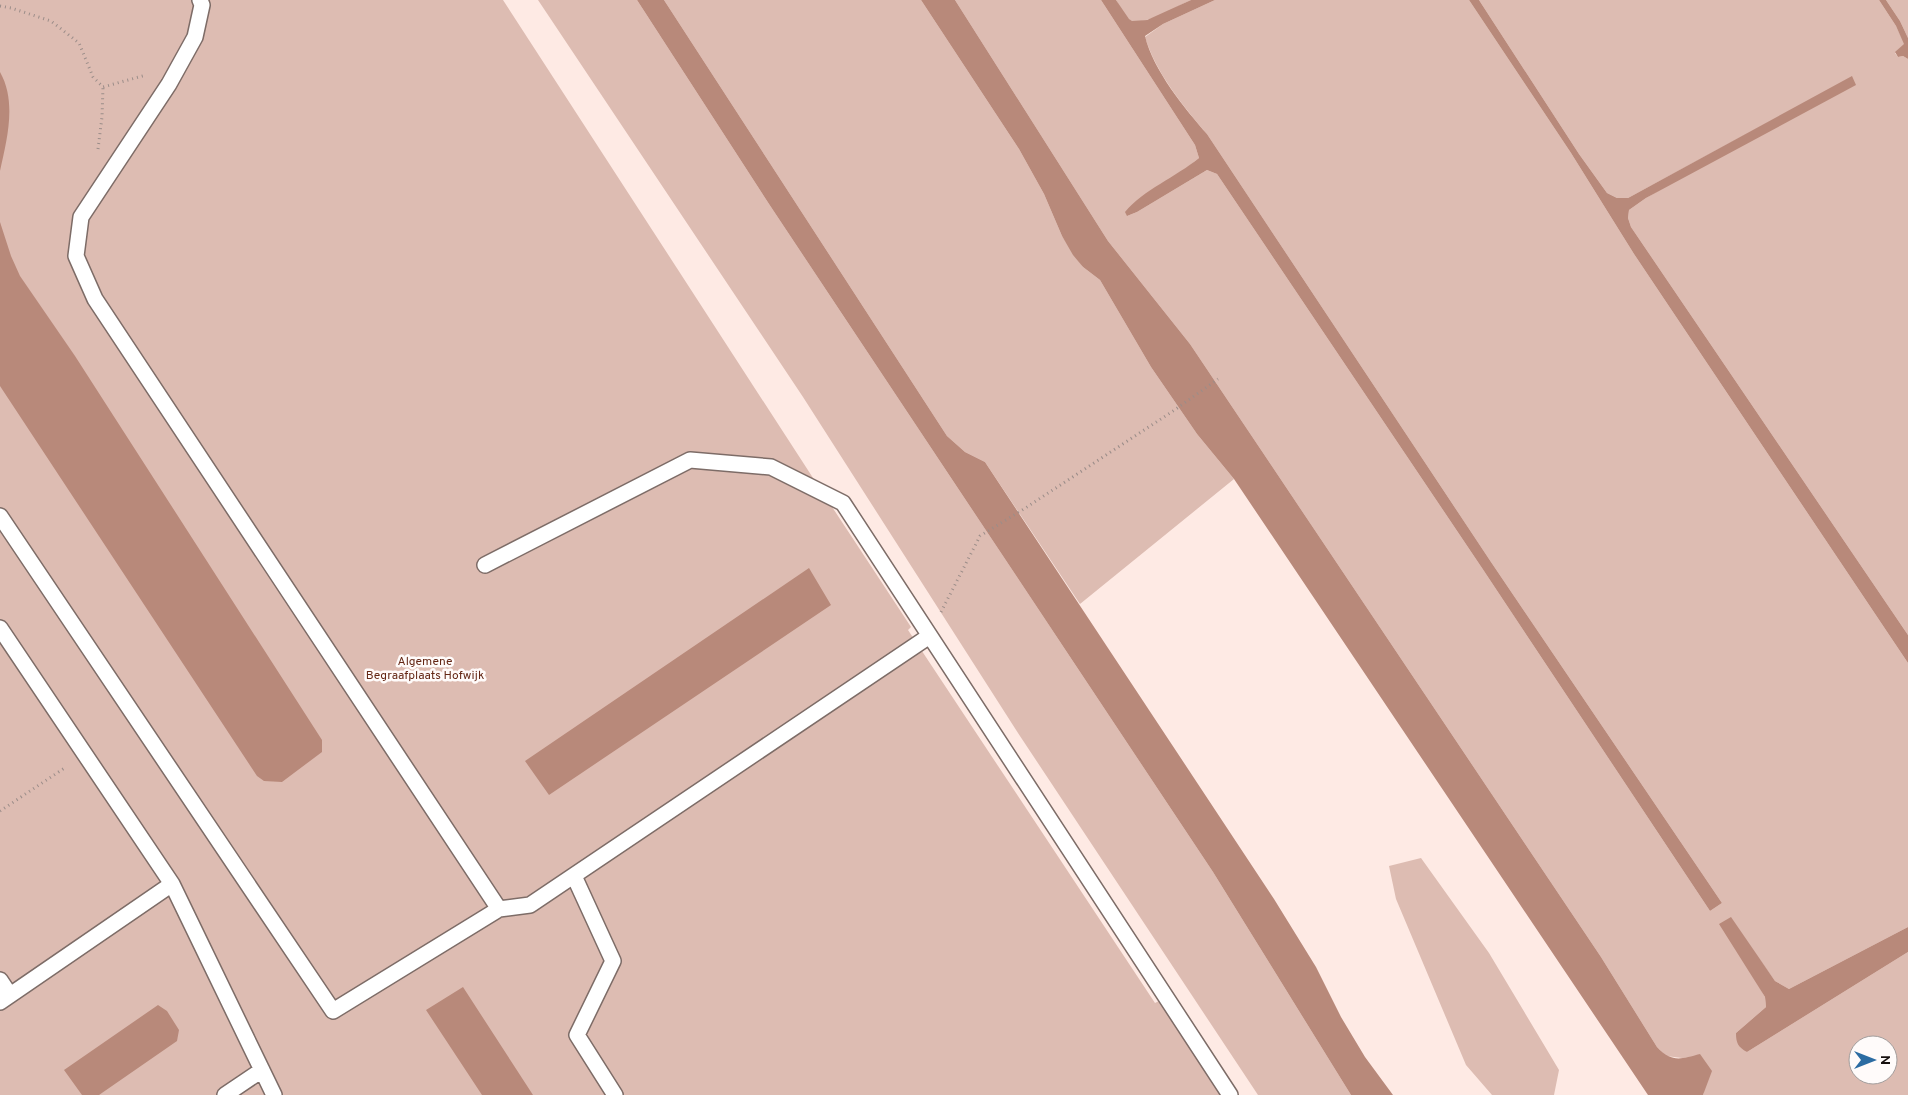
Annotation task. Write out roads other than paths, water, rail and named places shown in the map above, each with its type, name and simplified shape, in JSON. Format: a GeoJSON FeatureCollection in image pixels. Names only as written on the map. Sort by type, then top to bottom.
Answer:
{"type":"FeatureCollection","features":[{"type":"Feature","properties":{"kind":"lane"},"geometry":{"type":"LineString","coordinates":[[200,0],[202,5],[195,37],[169,84],[81,216],[76,256],[95,299],[499,909]]}},
{"type":"Feature","properties":{"kind":"lane"},"geometry":{"type":"LineString","coordinates":[[485,565],[690,460],[771,467],[842,503],[1229,1094]]}},
{"type":"Feature","properties":{"kind":"lane"},"geometry":{"type":"LineString","coordinates":[[0,516],[332,1011],[499,909],[530,905],[928,637]]}},
{"type":"Feature","properties":{"kind":"lane"},"geometry":{"type":"LineString","coordinates":[[0,628],[172,884],[274,1095]]}},
{"type":"Feature","properties":{"kind":"lane"},"geometry":{"type":"LineString","coordinates":[[574,876],[613,961],[577,1035],[615,1095]]}},
{"type":"Feature","properties":{"kind":"lane"},"geometry":{"type":"LineString","coordinates":[[0,980],[5,999],[172,884]]}},
{"type":"Feature","properties":{"kind":"lane"},"geometry":{"type":"LineString","coordinates":[[225,1095],[262,1070]]}},
{"type":"Feature","properties":{"kind":"park label","name":"Algemene Begraafplaats Hofwijk"},"geometry":{"type":"Point","coordinates":[425,669]}}]}
